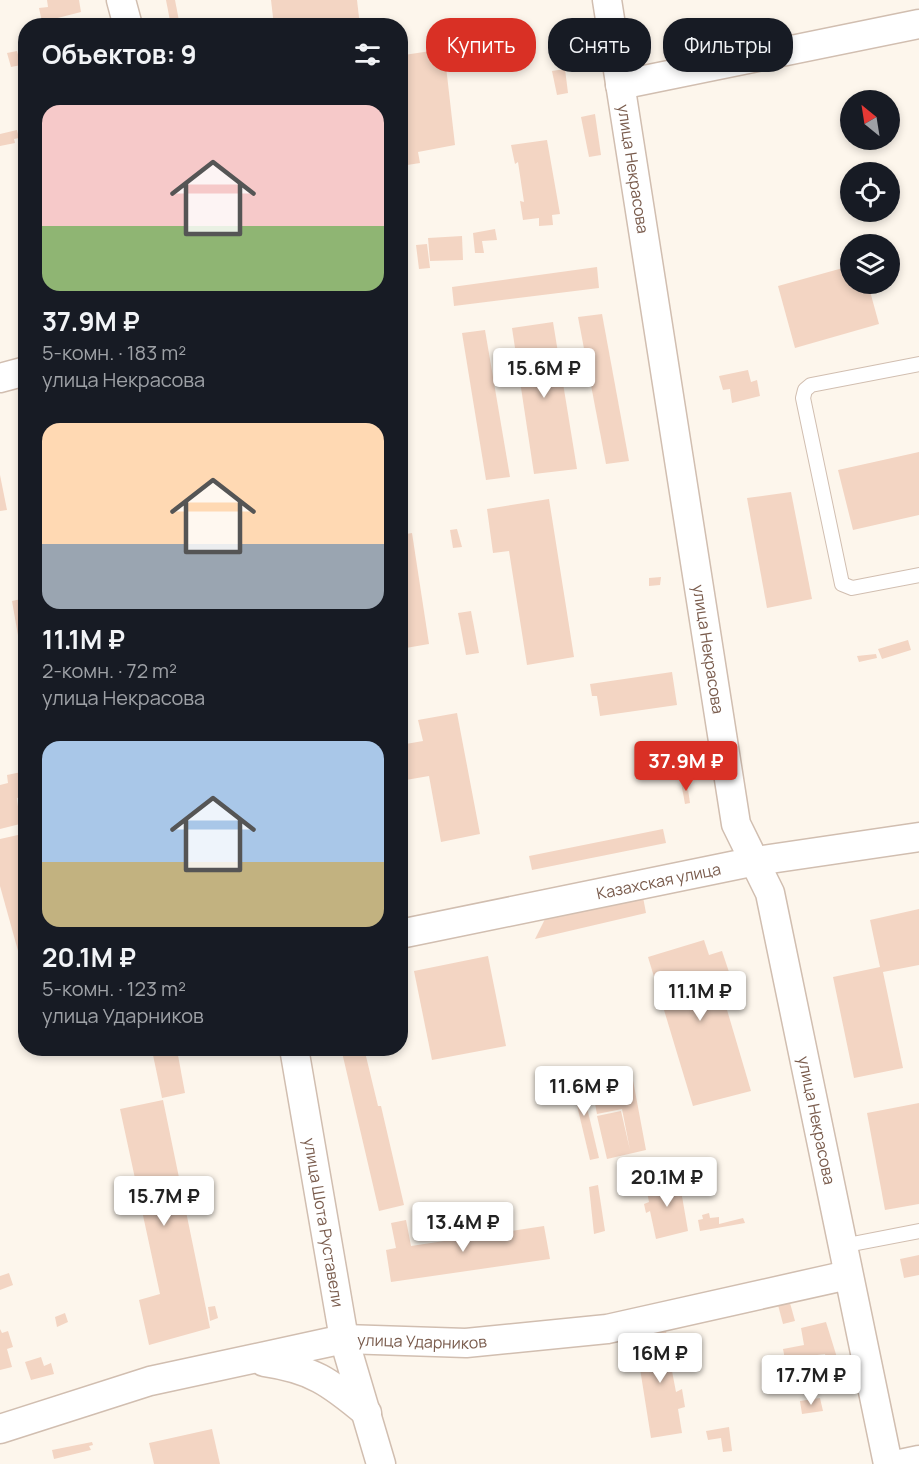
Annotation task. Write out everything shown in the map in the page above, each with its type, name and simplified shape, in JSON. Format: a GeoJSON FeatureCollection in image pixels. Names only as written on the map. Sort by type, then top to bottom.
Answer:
{"type":"FeatureCollection","features":[{"type":"Feature","properties":{"kind":"street"},"geometry":{"type":"LineString","coordinates":[[121,0],[126,18]]}},
{"type":"Feature","properties":{"kind":"street","name":"улица Некрасова"},"geometry":{"type":"LineString","coordinates":[[607,0],[736,824],[770,893],[888,1464]]}},
{"type":"Feature","properties":{"kind":"street"},"geometry":{"type":"LineString","coordinates":[[620,85],[919,24]]}},
{"type":"Feature","properties":{"kind":"street"},"geometry":{"type":"LineString","coordinates":[[0,378],[18,373]]}},
{"type":"Feature","properties":{"kind":"street","name":"Казахская улица"},"geometry":{"type":"LineString","coordinates":[[408,932],[756,861],[919,837]]}},
{"type":"Feature","properties":{"kind":"street","name":"улица Шота Руставели"},"geometry":{"type":"LineString","coordinates":[[295,1056],[344,1339],[381,1464]]}},
{"type":"Feature","properties":{"kind":"street","name":"улица Ударников"},"geometry":{"type":"LineString","coordinates":[[0,1429],[150,1381],[344,1339],[466,1343],[607,1329],[848,1275]]}},
{"type":"Feature","properties":{"kind":"street"},"geometry":{"type":"LineString","coordinates":[[250,1360],[295,1366],[332,1383],[367,1413]]}},
{"type":"Feature","properties":{"kind":"street"},"geometry":{"type":"LineString","coordinates":[[900,1464],[919,1460]]}},
{"type":"Feature","properties":{"kind":"lane"},"geometry":{"type":"LineString","coordinates":[[919,364],[811,385],[803,394],[842,584],[852,588],[919,575]]}},
{"type":"Feature","properties":{"kind":"lane"},"geometry":{"type":"LineString","coordinates":[[842,1246],[919,1231]]}},
{"type":"Feature","properties":{"kind":"building"},"geometry":{"type":"Polygon","coordinates":[[[47,0],[79,0],[81,12],[58,18],[41,18],[39,8],[48,7],[47,0]]]}},
{"type":"Feature","properties":{"kind":"building"},"geometry":{"type":"Polygon","coordinates":[[[166,0],[175,0],[178,18],[169,18],[166,0]]]}},
{"type":"Feature","properties":{"kind":"building"},"geometry":{"type":"Polygon","coordinates":[[[271,0],[357,0],[359,18],[273,18],[271,0]]]}},
{"type":"Feature","properties":{"kind":"building"},"geometry":{"type":"Polygon","coordinates":[[[17,51],[18,66],[11,67],[7,53],[17,51]]]}},
{"type":"Feature","properties":{"kind":"building"},"geometry":{"type":"Polygon","coordinates":[[[426,52],[426,72],[447,72],[455,145],[418,152],[420,163],[408,165],[408,54],[426,52]]]}},
{"type":"Feature","properties":{"kind":"building"},"geometry":{"type":"Polygon","coordinates":[[[552,72],[565,72],[568,93],[557,95],[552,72]]]}},
{"type":"Feature","properties":{"kind":"building"},"geometry":{"type":"Polygon","coordinates":[[[595,114],[601,155],[589,157],[581,117],[595,114]]]}},
{"type":"Feature","properties":{"kind":"building"},"geometry":{"type":"Polygon","coordinates":[[[17,130],[18,138],[14,139],[15,143],[0,146],[0,134],[17,130]]]}},
{"type":"Feature","properties":{"kind":"building"},"geometry":{"type":"Polygon","coordinates":[[[547,140],[560,214],[552,215],[553,225],[539,226],[539,218],[523,220],[520,201],[524,202],[518,162],[515,164],[511,145],[547,140]]]}},
{"type":"Feature","properties":{"kind":"building"},"geometry":{"type":"Polygon","coordinates":[[[495,229],[497,240],[482,241],[484,253],[475,253],[473,233],[495,229]]]}},
{"type":"Feature","properties":{"kind":"building"},"geometry":{"type":"Polygon","coordinates":[[[462,236],[463,260],[430,261],[428,238],[462,236]]]}},
{"type":"Feature","properties":{"kind":"building"},"geometry":{"type":"Polygon","coordinates":[[[427,244],[430,268],[419,269],[416,245],[427,244]]]}},
{"type":"Feature","properties":{"kind":"building"},"geometry":{"type":"Polygon","coordinates":[[[597,267],[599,288],[454,306],[452,287],[597,267]]]}},
{"type":"Feature","properties":{"kind":"building"},"geometry":{"type":"Polygon","coordinates":[[[840,269],[840,294],[871,294],[879,324],[795,348],[778,286],[840,269]]]}},
{"type":"Feature","properties":{"kind":"building"},"geometry":{"type":"Polygon","coordinates":[[[602,314],[629,461],[606,464],[578,317],[602,314]]]}},
{"type":"Feature","properties":{"kind":"building"},"geometry":{"type":"Polygon","coordinates":[[[553,322],[577,469],[534,474],[512,328],[553,322]]]}},
{"type":"Feature","properties":{"kind":"building"},"geometry":{"type":"Polygon","coordinates":[[[485,330],[510,477],[486,480],[462,333],[485,330]]]}},
{"type":"Feature","properties":{"kind":"building"},"geometry":{"type":"Polygon","coordinates":[[[748,370],[751,382],[757,380],[760,396],[732,403],[730,389],[723,390],[719,376],[748,370]]]}},
{"type":"Feature","properties":{"kind":"building"},"geometry":{"type":"Polygon","coordinates":[[[919,452],[919,515],[853,530],[838,470],[919,452]]]}},
{"type":"Feature","properties":{"kind":"building"},"geometry":{"type":"Polygon","coordinates":[[[0,475],[7,510],[0,511],[0,475]]]}},
{"type":"Feature","properties":{"kind":"building"},"geometry":{"type":"Polygon","coordinates":[[[791,492],[812,599],[767,608],[747,498],[791,492]]]}},
{"type":"Feature","properties":{"kind":"building"},"geometry":{"type":"Polygon","coordinates":[[[549,499],[574,657],[527,665],[509,551],[493,553],[487,509],[549,499]]]}},
{"type":"Feature","properties":{"kind":"building"},"geometry":{"type":"Polygon","coordinates":[[[457,529],[462,547],[453,548],[450,530],[457,529]]]}},
{"type":"Feature","properties":{"kind":"building"},"geometry":{"type":"Polygon","coordinates":[[[412,533],[429,644],[408,648],[408,534],[412,533]]]}},
{"type":"Feature","properties":{"kind":"building"},"geometry":{"type":"Polygon","coordinates":[[[661,577],[660,585],[649,586],[649,578],[661,577]]]}},
{"type":"Feature","properties":{"kind":"building"},"geometry":{"type":"Polygon","coordinates":[[[18,600],[18,636],[12,601],[18,600]]]}},
{"type":"Feature","properties":{"kind":"building"},"geometry":{"type":"Polygon","coordinates":[[[471,611],[479,653],[466,655],[458,613],[471,611]]]}},
{"type":"Feature","properties":{"kind":"building"},"geometry":{"type":"Polygon","coordinates":[[[908,640],[911,650],[882,659],[878,649],[908,640]]]}},
{"type":"Feature","properties":{"kind":"building"},"geometry":{"type":"Polygon","coordinates":[[[876,654],[877,658],[859,662],[857,656],[876,654]]]}},
{"type":"Feature","properties":{"kind":"building"},"geometry":{"type":"Polygon","coordinates":[[[672,672],[677,705],[600,716],[597,696],[592,696],[590,684],[672,672]]]}},
{"type":"Feature","properties":{"kind":"building"},"geometry":{"type":"Polygon","coordinates":[[[457,713],[480,834],[441,842],[429,776],[408,780],[408,744],[423,741],[418,720],[457,713]]]}},
{"type":"Feature","properties":{"kind":"building"},"geometry":{"type":"Polygon","coordinates":[[[18,773],[18,824],[0,829],[0,785],[8,783],[7,775],[18,773]]]}},
{"type":"Feature","properties":{"kind":"building"},"geometry":{"type":"Polygon","coordinates":[[[681,782],[687,782],[690,803],[685,804],[681,782]]]}},
{"type":"Feature","properties":{"kind":"building"},"geometry":{"type":"Polygon","coordinates":[[[663,829],[666,843],[532,870],[529,856],[663,829]]]}},
{"type":"Feature","properties":{"kind":"building"},"geometry":{"type":"Polygon","coordinates":[[[18,835],[18,951],[0,886],[0,839],[18,835]]]}},
{"type":"Feature","properties":{"kind":"building"},"geometry":{"type":"Polygon","coordinates":[[[643,897],[646,913],[535,939],[545,919],[643,897]]]}},
{"type":"Feature","properties":{"kind":"building"},"geometry":{"type":"Polygon","coordinates":[[[919,909],[919,965],[883,972],[903,1068],[854,1078],[833,977],[880,967],[870,920],[919,909]]]}},
{"type":"Feature","properties":{"kind":"building"},"geometry":{"type":"Polygon","coordinates":[[[704,940],[709,955],[722,951],[729,972],[717,976],[751,1091],[693,1106],[648,957],[704,940]]]}},
{"type":"Feature","properties":{"kind":"building"},"geometry":{"type":"Polygon","coordinates":[[[488,956],[506,1046],[432,1060],[414,971],[488,956]]]}},
{"type":"Feature","properties":{"kind":"building"},"geometry":{"type":"Polygon","coordinates":[[[153,1056],[178,1056],[185,1093],[162,1098],[153,1056]]]}},
{"type":"Feature","properties":{"kind":"building"},"geometry":{"type":"Polygon","coordinates":[[[343,1056],[366,1056],[378,1106],[381,1106],[404,1205],[379,1211],[343,1056]]]}},
{"type":"Feature","properties":{"kind":"building"},"geometry":{"type":"Polygon","coordinates":[[[579,1074],[599,1158],[590,1160],[570,1076],[579,1074]]]}},
{"type":"Feature","properties":{"kind":"building"},"geometry":{"type":"Polygon","coordinates":[[[632,1075],[646,1150],[607,1159],[597,1116],[621,1111],[630,1150],[622,1109],[597,1114],[591,1083],[632,1075]]]}},
{"type":"Feature","properties":{"kind":"building"},"geometry":{"type":"Polygon","coordinates":[[[163,1100],[210,1328],[149,1345],[139,1300],[160,1294],[120,1109],[163,1100]]]}},
{"type":"Feature","properties":{"kind":"building"},"geometry":{"type":"Polygon","coordinates":[[[919,1103],[919,1204],[885,1210],[867,1113],[919,1103]]]}},
{"type":"Feature","properties":{"kind":"building"},"geometry":{"type":"Polygon","coordinates":[[[678,1173],[688,1231],[656,1239],[650,1211],[646,1213],[644,1204],[649,1202],[646,1186],[672,1180],[671,1175],[678,1173]]]}},
{"type":"Feature","properties":{"kind":"building"},"geometry":{"type":"Polygon","coordinates":[[[598,1185],[605,1231],[594,1234],[589,1187],[598,1185]]]}},
{"type":"Feature","properties":{"kind":"building"},"geometry":{"type":"Polygon","coordinates":[[[709,1213],[710,1218],[719,1217],[719,1224],[743,1218],[745,1223],[700,1231],[698,1220],[703,1219],[702,1215],[709,1213]]]}},
{"type":"Feature","properties":{"kind":"building"},"geometry":{"type":"Polygon","coordinates":[[[406,1220],[411,1246],[544,1226],[550,1259],[391,1282],[386,1250],[396,1248],[391,1223],[406,1220]]]}},
{"type":"Feature","properties":{"kind":"building"},"geometry":{"type":"Polygon","coordinates":[[[919,1255],[919,1275],[904,1278],[900,1259],[919,1255]]]}},
{"type":"Feature","properties":{"kind":"building"},"geometry":{"type":"Polygon","coordinates":[[[9,1273],[13,1285],[0,1290],[0,1276],[9,1273]]]}},
{"type":"Feature","properties":{"kind":"building"},"geometry":{"type":"Polygon","coordinates":[[[790,1303],[795,1321],[783,1324],[778,1305],[790,1303]]]}},
{"type":"Feature","properties":{"kind":"building"},"geometry":{"type":"Polygon","coordinates":[[[215,1306],[218,1318],[210,1321],[208,1307],[215,1306]]]}},
{"type":"Feature","properties":{"kind":"building"},"geometry":{"type":"Polygon","coordinates":[[[65,1313],[68,1322],[57,1327],[55,1317],[65,1313]]]}},
{"type":"Feature","properties":{"kind":"building"},"geometry":{"type":"Polygon","coordinates":[[[826,1322],[839,1364],[828,1367],[825,1354],[785,1359],[783,1349],[804,1345],[801,1328],[826,1322]]]}},
{"type":"Feature","properties":{"kind":"building"},"geometry":{"type":"Polygon","coordinates":[[[0,1329],[2,1333],[8,1331],[13,1347],[7,1349],[12,1367],[0,1370],[0,1329]]]}},
{"type":"Feature","properties":{"kind":"building"},"geometry":{"type":"Polygon","coordinates":[[[666,1331],[668,1342],[674,1341],[679,1369],[672,1371],[676,1392],[682,1389],[685,1407],[678,1409],[682,1433],[651,1438],[635,1337],[666,1331]]]}},
{"type":"Feature","properties":{"kind":"building"},"geometry":{"type":"Polygon","coordinates":[[[41,1357],[44,1366],[51,1363],[54,1374],[31,1380],[25,1362],[41,1357]]]}},
{"type":"Feature","properties":{"kind":"building"},"geometry":{"type":"Polygon","coordinates":[[[828,1368],[831,1385],[818,1387],[816,1371],[828,1368]]]}},
{"type":"Feature","properties":{"kind":"building"},"geometry":{"type":"Polygon","coordinates":[[[820,1398],[823,1411],[802,1414],[800,1401],[820,1398]]]}},
{"type":"Feature","properties":{"kind":"building"},"geometry":{"type":"Polygon","coordinates":[[[729,1427],[732,1451],[723,1452],[721,1438],[708,1440],[706,1431],[729,1427]]]}},
{"type":"Feature","properties":{"kind":"building"},"geometry":{"type":"Polygon","coordinates":[[[212,1429],[220,1464],[154,1464],[149,1443],[212,1429]]]}},
{"type":"Feature","properties":{"kind":"building"},"geometry":{"type":"Polygon","coordinates":[[[92,1442],[93,1445],[89,1446],[91,1450],[54,1459],[52,1450],[92,1442]]]}}]}
